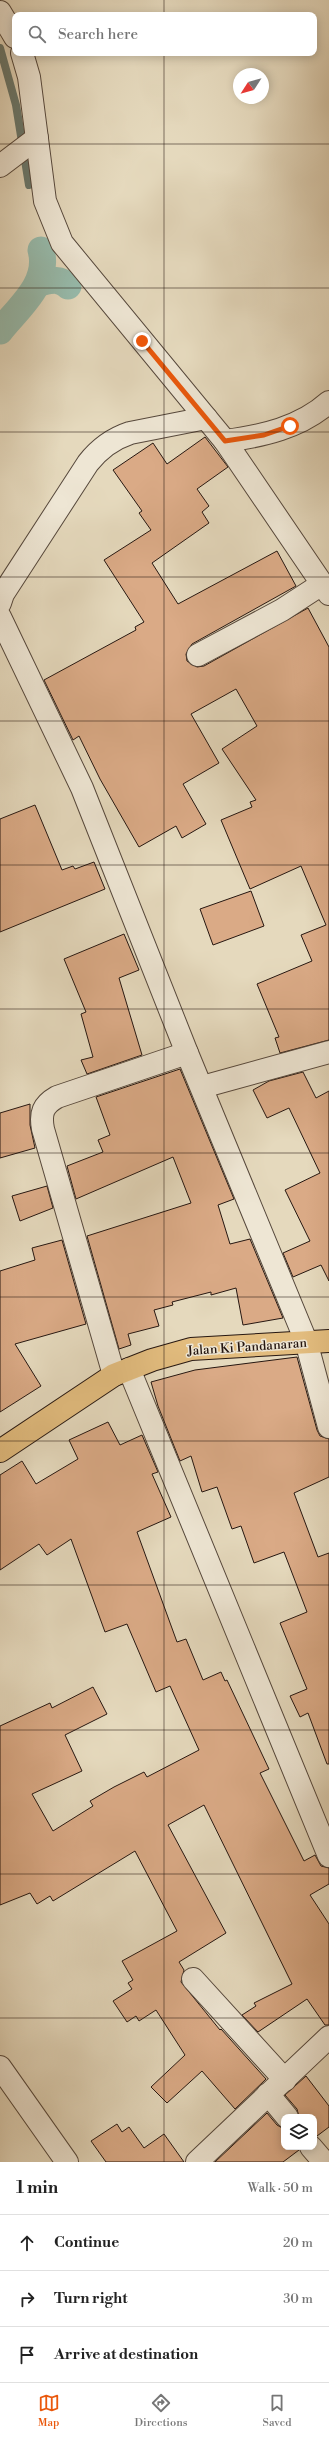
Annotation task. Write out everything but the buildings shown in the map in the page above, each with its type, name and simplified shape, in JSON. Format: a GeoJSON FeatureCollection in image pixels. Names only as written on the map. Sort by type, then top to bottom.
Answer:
{"type":"FeatureCollection","features":[{"type":"Feature","properties":{"kind":"main road","name":"Jalan Ki Pandanaran"},"geometry":{"type":"LineString","coordinates":[[0,1452],[121,1372],[167,1355],[191,1349],[306,1341],[329,1341]]}},
{"type":"Feature","properties":{"kind":"street"},"geometry":{"type":"LineString","coordinates":[[0,12],[12,32]]}},
{"type":"Feature","properties":{"kind":"street"},"geometry":{"type":"LineString","coordinates":[[23,56],[30,77],[17,153],[45,201],[62,243],[228,446],[250,475],[326,589],[282,610],[198,655]]}},
{"type":"Feature","properties":{"kind":"street"},"geometry":{"type":"LineString","coordinates":[[228,446],[275,432],[307,418],[329,402]]}},
{"type":"Feature","properties":{"kind":"street"},"geometry":{"type":"LineString","coordinates":[[0,603],[4,594],[83,470],[99,451],[115,439],[130,433],[206,418]]}},
{"type":"Feature","properties":{"kind":"street"},"geometry":{"type":"LineString","coordinates":[[0,617],[82,788],[187,1053],[306,1341],[329,1427]]}},
{"type":"Feature","properties":{"kind":"street"},"geometry":{"type":"LineString","coordinates":[[202,1087],[329,1052]]}},
{"type":"Feature","properties":{"kind":"street"},"geometry":{"type":"LineString","coordinates":[[187,1053],[57,1097],[44,1107],[41,1113],[43,1129],[121,1372],[329,1856]]}},
{"type":"Feature","properties":{"kind":"street"},"geometry":{"type":"LineString","coordinates":[[193,1979],[285,2080]]}},
{"type":"Feature","properties":{"kind":"street"},"geometry":{"type":"LineString","coordinates":[[197,2162],[329,2037]]}},
{"type":"Feature","properties":{"kind":"street"},"geometry":{"type":"LineString","coordinates":[[0,2067],[68,2162]]}},
{"type":"Feature","properties":{"kind":"street"},"geometry":{"type":"LineString","coordinates":[[268,2094],[285,2114]]}},
{"type":"Feature","properties":{"kind":"street"},"geometry":{"type":"LineString","coordinates":[[314,2150],[324,2162]]}},
{"type":"Feature","properties":{"kind":"waterway"},"geometry":{"type":"LineString","coordinates":[[0,48],[16,105],[29,185]]}},
{"type":"Feature","properties":{"kind":"waterway"},"geometry":{"type":"LineString","coordinates":[[0,331],[24,304],[37,284],[43,262],[41,250]]}},
{"type":"Feature","properties":{"kind":"waterway"},"geometry":{"type":"LineString","coordinates":[[39,283],[61,281],[68,286]]}},
{"type":"Feature","properties":{"kind":"route"},"geometry":{"type":"LineString","coordinates":[[142,341],[225,441],[264,435],[290,426]]}}]}
